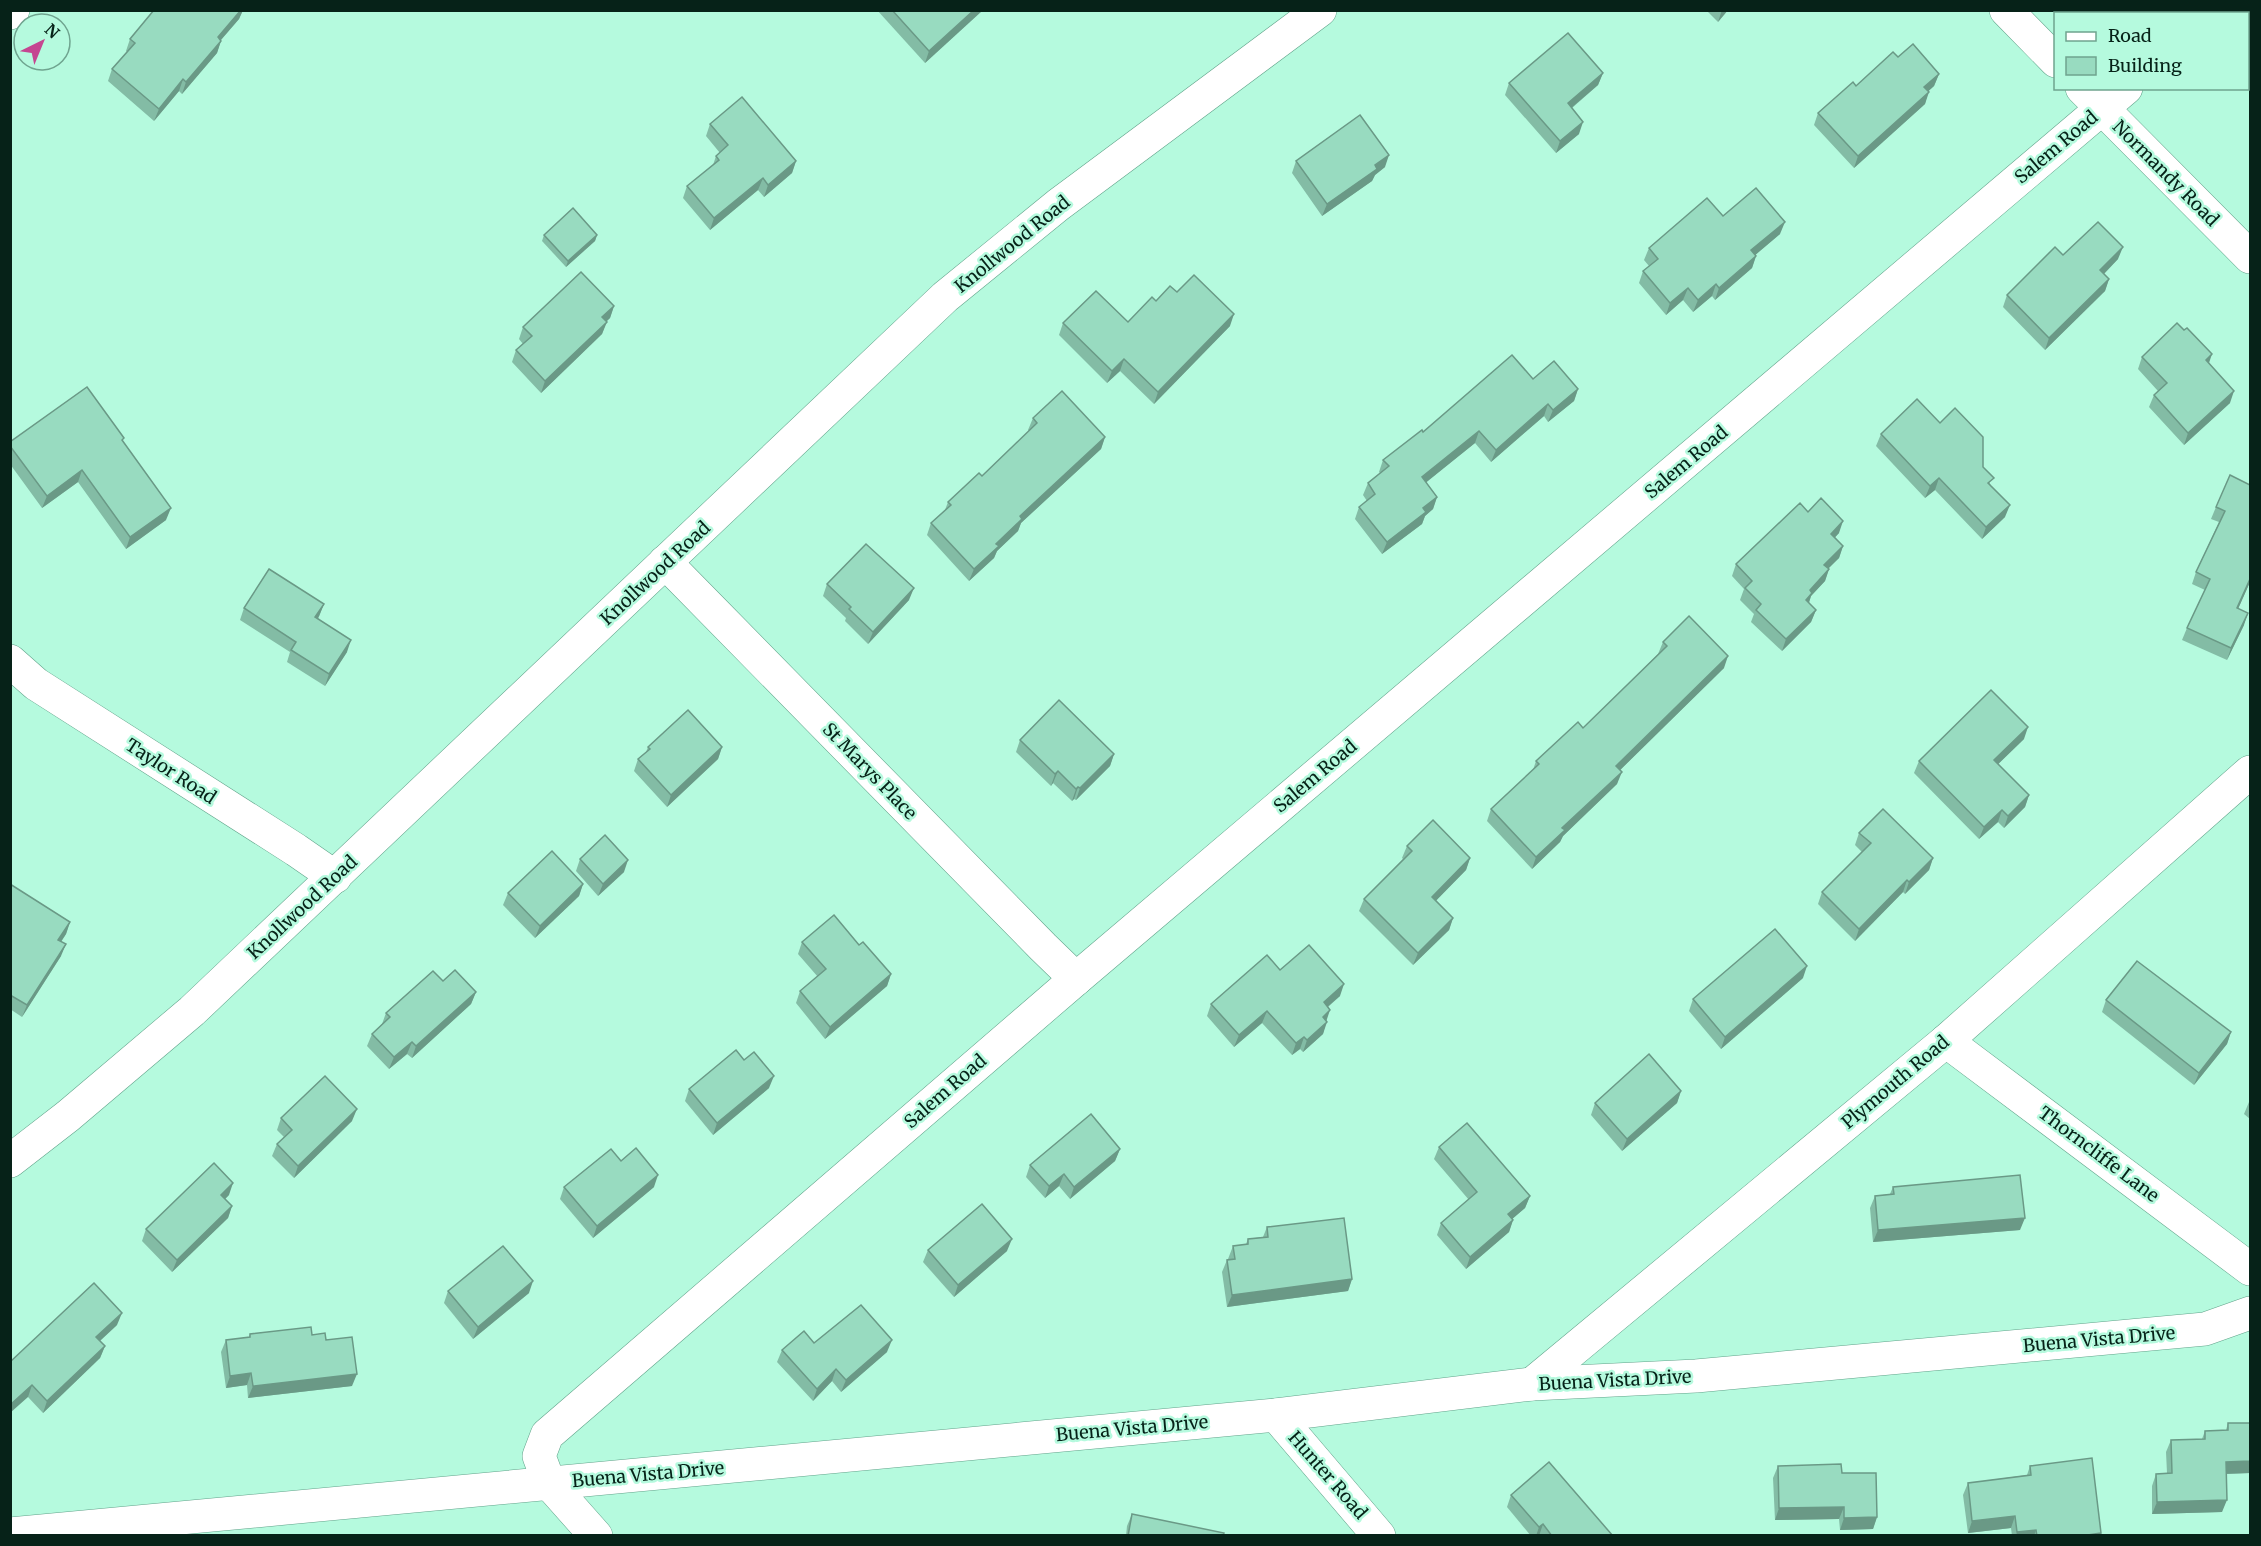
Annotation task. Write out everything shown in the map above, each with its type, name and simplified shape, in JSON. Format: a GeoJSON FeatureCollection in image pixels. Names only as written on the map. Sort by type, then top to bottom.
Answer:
{"type":"FeatureCollection","features":[{"type":"Feature","properties":{"kind":"street","name":"Knollwood Road"},"geometry":{"type":"LineString","coordinates":[[10,1161],[68,1116],[192,1011],[953,291],[1058,206],[1320,10]]}},
{"type":"Feature","properties":{"kind":"street"},"geometry":{"type":"LineString","coordinates":[[2006,10],[2054,60]]}},
{"type":"Feature","properties":{"kind":"street","name":"Normandy Road"},"geometry":{"type":"LineString","coordinates":[[2103,95],[2250,257]]}},
{"type":"Feature","properties":{"kind":"street","name":"Salem Road"},"geometry":{"type":"LineString","coordinates":[[549,1483],[540,1456],[547,1435],[2103,95]]}},
{"type":"Feature","properties":{"kind":"street","name":"St Marys Place"},"geometry":{"type":"LineString","coordinates":[[666,562],[1042,947],[1076,978]]}},
{"type":"Feature","properties":{"kind":"street","name":"Taylor Road"},"geometry":{"type":"LineString","coordinates":[[10,661],[36,684],[335,877]]}},
{"type":"Feature","properties":{"kind":"street","name":"Plymouth Road"},"geometry":{"type":"LineString","coordinates":[[1532,1384],[1946,1041],[2250,771]]}},
{"type":"Feature","properties":{"kind":"street","name":"Thorncliffe Lane"},"geometry":{"type":"LineString","coordinates":[[1946,1041],[2250,1269]]}},
{"type":"Feature","properties":{"kind":"street","name":"Buena Vista Drive"},"geometry":{"type":"LineString","coordinates":[[10,1534],[1276,1415],[1532,1384],[1696,1376],[2205,1329],[2250,1312]]}},
{"type":"Feature","properties":{"kind":"street","name":"Hunter Road"},"geometry":{"type":"LineString","coordinates":[[1276,1415],[1379,1536]]}},
{"type":"Feature","properties":{"kind":"street"},"geometry":{"type":"LineString","coordinates":[[549,1483],[596,1536]]}},
{"type":"Feature","properties":{"kind":"building"},"geometry":{"type":"Polygon","coordinates":[[[154,10],[241,10],[218,37],[221,41],[186,82],[183,79],[159,109],[112,69],[135,43],[130,39],[154,10]]]}},
{"type":"Feature","properties":{"kind":"building"},"geometry":{"type":"Polygon","coordinates":[[[892,10],[974,10],[929,51],[892,10]]]}},
{"type":"Feature","properties":{"kind":"building"},"geometry":{"type":"Polygon","coordinates":[[[1568,33],[1603,73],[1568,103],[1583,122],[1560,141],[1509,83],[1568,33]]]}},
{"type":"Feature","properties":{"kind":"building"},"geometry":{"type":"Polygon","coordinates":[[[1913,44],[1939,74],[1924,87],[1929,92],[1858,156],[1818,113],[1853,82],[1856,86],[1893,52],[1898,57],[1913,44]]]}},
{"type":"Feature","properties":{"kind":"building"},"geometry":{"type":"Polygon","coordinates":[[[742,97],[796,161],[768,185],[763,178],[714,218],[687,186],[719,160],[716,156],[728,145],[710,124],[742,97]]]}},
{"type":"Feature","properties":{"kind":"building"},"geometry":{"type":"Polygon","coordinates":[[[1360,115],[1389,155],[1375,165],[1377,169],[1327,204],[1296,161],[1360,115]]]}},
{"type":"Feature","properties":{"kind":"building"},"geometry":{"type":"Polygon","coordinates":[[[1756,188],[1785,222],[1751,250],[1756,256],[1719,288],[1716,284],[1698,300],[1688,288],[1670,303],[1643,271],[1658,259],[1649,248],[1707,198],[1723,216],[1756,188]]]}},
{"type":"Feature","properties":{"kind":"building"},"geometry":{"type":"Polygon","coordinates":[[[573,208],[597,235],[568,261],[544,235],[573,208]]]}},
{"type":"Feature","properties":{"kind":"building"},"geometry":{"type":"Polygon","coordinates":[[[2098,222],[2123,247],[2100,270],[2109,279],[2049,338],[2007,295],[2055,247],[2063,255],[2098,222]]]}},
{"type":"Feature","properties":{"kind":"building"},"geometry":{"type":"Polygon","coordinates":[[[581,272],[614,306],[602,317],[607,322],[545,381],[516,350],[532,336],[523,327],[581,272]]]}},
{"type":"Feature","properties":{"kind":"building"},"geometry":{"type":"Polygon","coordinates":[[[1194,275],[1234,314],[1158,392],[1124,359],[1112,371],[1063,323],[1096,291],[1128,322],[1152,297],[1156,301],[1170,286],[1177,292],[1194,275]]]}},
{"type":"Feature","properties":{"kind":"building"},"geometry":{"type":"Polygon","coordinates":[[[2177,323],[2184,330],[2187,328],[2212,354],[2206,360],[2234,391],[2188,433],[2154,395],[2167,383],[2142,357],[2177,323]]]}},
{"type":"Feature","properties":{"kind":"building"},"geometry":{"type":"Polygon","coordinates":[[[1512,355],[1533,379],[1554,361],[1578,389],[1553,410],[1548,404],[1496,450],[1479,431],[1422,477],[1437,497],[1423,508],[1426,512],[1387,542],[1359,507],[1375,494],[1368,483],[1389,466],[1383,460],[1422,430],[1423,432],[1512,355]]]}},
{"type":"Feature","properties":{"kind":"building"},"geometry":{"type":"Polygon","coordinates":[[[87,387],[171,508],[130,537],[82,470],[47,496],[10,446],[10,442],[87,387]]]}},
{"type":"Feature","properties":{"kind":"building"},"geometry":{"type":"Polygon","coordinates":[[[1062,391],[1105,437],[1020,516],[1022,519],[996,544],[999,546],[974,569],[931,523],[951,505],[948,502],[979,473],[982,476],[1037,423],[1033,418],[1062,391]]]}},
{"type":"Feature","properties":{"kind":"building"},"geometry":{"type":"Polygon","coordinates":[[[1917,399],[1940,423],[1955,408],[1983,437],[1983,467],[1994,478],[1988,483],[2010,505],[1986,527],[1939,478],[1930,486],[1881,434],[1917,399]]]}},
{"type":"Feature","properties":{"kind":"building"},"geometry":{"type":"Polygon","coordinates":[[[2230,475],[2250,485],[2250,579],[2237,608],[2248,613],[2231,648],[2187,628],[2210,579],[2196,572],[2225,511],[2216,507],[2230,475]]]}},
{"type":"Feature","properties":{"kind":"building"},"geometry":{"type":"Polygon","coordinates":[[[1821,498],[1843,521],[1831,534],[1843,546],[1824,565],[1829,569],[1810,590],[1812,593],[1806,600],[1816,610],[1786,639],[1756,610],[1761,604],[1745,588],[1752,581],[1736,564],[1800,503],[1808,512],[1821,498]]]}},
{"type":"Feature","properties":{"kind":"building"},"geometry":{"type":"Polygon","coordinates":[[[866,544],[914,588],[873,632],[827,584],[866,544]]]}},
{"type":"Feature","properties":{"kind":"building"},"geometry":{"type":"Polygon","coordinates":[[[269,569],[324,604],[315,617],[351,640],[329,674],[291,650],[296,642],[244,608],[269,569]]]}},
{"type":"Feature","properties":{"kind":"building"},"geometry":{"type":"Polygon","coordinates":[[[1689,616],[1728,656],[1616,766],[1622,772],[1562,828],[1565,830],[1536,857],[1491,809],[1539,764],[1536,761],[1578,722],[1583,728],[1667,646],[1663,642],[1689,616]]]}},
{"type":"Feature","properties":{"kind":"building"},"geometry":{"type":"Polygon","coordinates":[[[1991,690],[2028,727],[1994,760],[2029,795],[2008,816],[2002,810],[1984,827],[1919,761],[1991,690]]]}},
{"type":"Feature","properties":{"kind":"building"},"geometry":{"type":"Polygon","coordinates":[[[1059,700],[1114,754],[1080,788],[1076,789],[1058,771],[1055,774],[1020,740],[1059,700]]]}},
{"type":"Feature","properties":{"kind":"building"},"geometry":{"type":"Polygon","coordinates":[[[688,710],[722,747],[671,795],[638,759],[688,710]]]}},
{"type":"Feature","properties":{"kind":"building"},"geometry":{"type":"Polygon","coordinates":[[[1883,809],[1933,858],[1909,882],[1907,880],[1859,929],[1822,892],[1871,843],[1859,833],[1883,809]]]}},
{"type":"Feature","properties":{"kind":"building"},"geometry":{"type":"Polygon","coordinates":[[[1433,820],[1470,858],[1432,897],[1453,918],[1418,953],[1364,899],[1412,851],[1407,846],[1433,820]]]}},
{"type":"Feature","properties":{"kind":"building"},"geometry":{"type":"Polygon","coordinates":[[[605,835],[628,860],[603,884],[580,859],[605,835]]]}},
{"type":"Feature","properties":{"kind":"building"},"geometry":{"type":"Polygon","coordinates":[[[552,851],[583,884],[540,926],[508,893],[552,851]]]}},
{"type":"Feature","properties":{"kind":"building"},"geometry":{"type":"Polygon","coordinates":[[[10,884],[70,922],[58,940],[66,944],[27,1005],[10,995],[10,884]]]}},
{"type":"Feature","properties":{"kind":"building"},"geometry":{"type":"Polygon","coordinates":[[[834,915],[859,945],[863,942],[891,974],[830,1027],[800,991],[826,969],[802,942],[834,915]]]}},
{"type":"Feature","properties":{"kind":"building"},"geometry":{"type":"Polygon","coordinates":[[[1775,929],[1807,966],[1725,1037],[1693,999],[1775,929]]]}},
{"type":"Feature","properties":{"kind":"building"},"geometry":{"type":"Polygon","coordinates":[[[1309,945],[1344,984],[1324,1002],[1330,1010],[1323,1017],[1327,1022],[1307,1040],[1304,1037],[1296,1043],[1267,1011],[1239,1035],[1211,1004],[1267,955],[1280,970],[1309,945]]]}},
{"type":"Feature","properties":{"kind":"building"},"geometry":{"type":"Polygon","coordinates":[[[2137,961],[2231,1032],[2199,1073],[2106,1000],[2137,961]]]}},
{"type":"Feature","properties":{"kind":"building"},"geometry":{"type":"Polygon","coordinates":[[[455,970],[476,992],[416,1046],[412,1042],[394,1057],[372,1034],[390,1017],[386,1013],[433,971],[443,981],[455,970]]]}},
{"type":"Feature","properties":{"kind":"building"},"geometry":{"type":"Polygon","coordinates":[[[736,1050],[744,1060],[754,1052],[774,1076],[717,1123],[689,1089],[736,1050]]]}},
{"type":"Feature","properties":{"kind":"building"},"geometry":{"type":"Polygon","coordinates":[[[1649,1054],[1681,1091],[1627,1139],[1595,1103],[1649,1054]]]}},
{"type":"Feature","properties":{"kind":"building"},"geometry":{"type":"Polygon","coordinates":[[[325,1076],[357,1109],[298,1166],[277,1144],[292,1130],[281,1118],[325,1076]]]}},
{"type":"Feature","properties":{"kind":"building"},"geometry":{"type":"Polygon","coordinates":[[[1091,1114],[1120,1149],[1074,1187],[1064,1174],[1049,1186],[1030,1165],[1091,1114]]]}},
{"type":"Feature","properties":{"kind":"building"},"geometry":{"type":"Polygon","coordinates":[[[1467,1123],[1530,1196],[1508,1214],[1513,1220],[1470,1257],[1441,1223],[1477,1192],[1439,1147],[1467,1123]]]}},
{"type":"Feature","properties":{"kind":"building"},"geometry":{"type":"Polygon","coordinates":[[[636,1148],[658,1175],[597,1226],[564,1187],[611,1149],[621,1161],[636,1148]]]}},
{"type":"Feature","properties":{"kind":"building"},"geometry":{"type":"Polygon","coordinates":[[[214,1163],[233,1183],[221,1195],[232,1206],[177,1260],[146,1229],[214,1163]]]}},
{"type":"Feature","properties":{"kind":"building"},"geometry":{"type":"Polygon","coordinates":[[[2020,1175],[2025,1218],[1878,1230],[1875,1196],[1894,1194],[1893,1187],[2020,1175]]]}},
{"type":"Feature","properties":{"kind":"building"},"geometry":{"type":"Polygon","coordinates":[[[982,1204],[1012,1239],[958,1285],[928,1250],[982,1204]]]}},
{"type":"Feature","properties":{"kind":"building"},"geometry":{"type":"Polygon","coordinates":[[[1344,1218],[1352,1279],[1232,1295],[1227,1260],[1235,1259],[1233,1246],[1248,1244],[1248,1239],[1268,1237],[1267,1227],[1344,1218]]]}},
{"type":"Feature","properties":{"kind":"building"},"geometry":{"type":"Polygon","coordinates":[[[503,1246],[533,1281],[478,1327],[448,1291],[503,1246]]]}},
{"type":"Feature","properties":{"kind":"building"},"geometry":{"type":"Polygon","coordinates":[[[94,1283],[122,1313],[96,1337],[105,1346],[47,1401],[32,1385],[10,1405],[10,1362],[94,1283]]]}},
{"type":"Feature","properties":{"kind":"building"},"geometry":{"type":"Polygon","coordinates":[[[861,1305],[892,1340],[846,1380],[836,1369],[817,1389],[782,1350],[804,1331],[814,1343],[861,1305]]]}},
{"type":"Feature","properties":{"kind":"building"},"geometry":{"type":"Polygon","coordinates":[[[311,1327],[312,1335],[325,1333],[326,1340],[352,1337],[357,1374],[253,1386],[251,1373],[230,1376],[226,1340],[250,1337],[250,1334],[311,1327]]]}},
{"type":"Feature","properties":{"kind":"building"},"geometry":{"type":"Polygon","coordinates":[[[2228,1423],[2250,1423],[2250,1461],[2226,1462],[2227,1500],[2157,1502],[2156,1474],[2172,1473],[2171,1440],[2205,1439],[2205,1431],[2228,1430],[2228,1423]]]}},
{"type":"Feature","properties":{"kind":"building"},"geometry":{"type":"Polygon","coordinates":[[[2092,1458],[2101,1533],[2081,1536],[2037,1536],[2036,1530],[2017,1532],[2015,1516],[1972,1521],[1968,1483],[2031,1475],[2030,1466],[2092,1458]]]}},
{"type":"Feature","properties":{"kind":"building"},"geometry":{"type":"Polygon","coordinates":[[[1549,1462],[1613,1536],[1552,1536],[1543,1524],[1539,1527],[1511,1495],[1549,1462]]]}},
{"type":"Feature","properties":{"kind":"building"},"geometry":{"type":"Polygon","coordinates":[[[1841,1464],[1842,1473],[1876,1473],[1877,1517],[1844,1518],[1844,1507],[1779,1508],[1778,1466],[1841,1464]]]}},
{"type":"Feature","properties":{"kind":"building"},"geometry":{"type":"Polygon","coordinates":[[[1132,1514],[1224,1533],[1223,1536],[1128,1536],[1132,1514]]]}}]}
